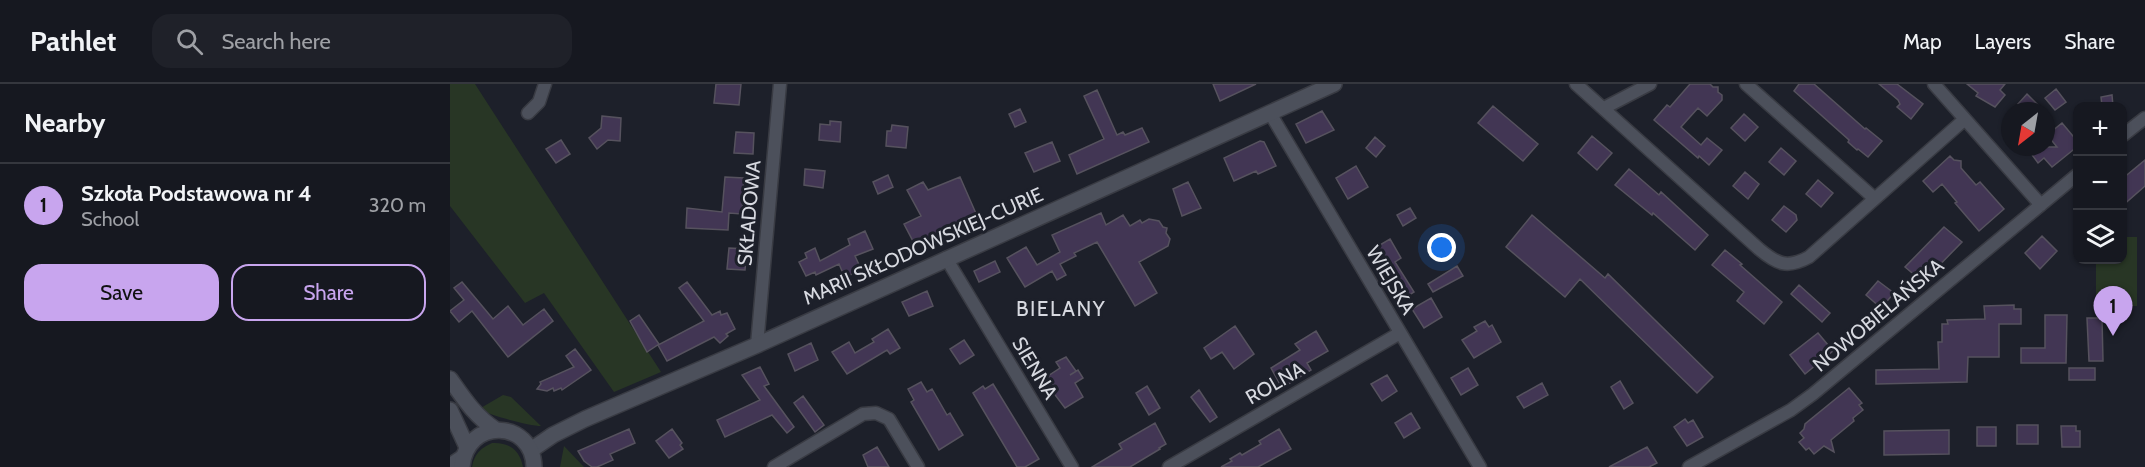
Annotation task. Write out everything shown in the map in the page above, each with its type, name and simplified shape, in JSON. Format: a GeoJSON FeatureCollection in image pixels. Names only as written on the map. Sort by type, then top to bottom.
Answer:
{"type":"FeatureCollection","features":[{"type":"Feature","properties":{"kind":"street"},"geometry":{"type":"LineString","coordinates":[[528,113],[539,102],[545,84]]}},
{"type":"Feature","properties":{"kind":"street","name":"SKŁADOWA"},"geometry":{"type":"LineString","coordinates":[[757,345],[780,84]]}},
{"type":"Feature","properties":{"kind":"street","name":"MARII SKŁODOWSKIEJ-CURIE"},"geometry":{"type":"LineString","coordinates":[[531,450],[553,435],[585,419],[757,345],[1334,84]]}},
{"type":"Feature","properties":{"kind":"street"},"geometry":{"type":"LineString","coordinates":[[1576,84],[1759,249],[1779,262],[1793,264],[1809,257],[1965,119]]}},
{"type":"Feature","properties":{"kind":"street"},"geometry":{"type":"LineString","coordinates":[[1604,108],[1650,84]]}},
{"type":"Feature","properties":{"kind":"street"},"geometry":{"type":"LineString","coordinates":[[1746,84],[1874,198]]}},
{"type":"Feature","properties":{"kind":"street"},"geometry":{"type":"LineString","coordinates":[[1934,84],[2041,205]]}},
{"type":"Feature","properties":{"kind":"street","name":"WIEJSKA"},"geometry":{"type":"LineString","coordinates":[[1270,112],[1480,467]]}},
{"type":"Feature","properties":{"kind":"street"},"geometry":{"type":"LineString","coordinates":[[2127,132],[2145,118]]}},
{"type":"Feature","properties":{"kind":"street","name":"NOWOBIELAŃSKA"},"geometry":{"type":"LineString","coordinates":[[1691,467],[1791,410],[1813,394],[2073,178]]}},
{"type":"Feature","properties":{"kind":"street","name":"SIENNA"},"geometry":{"type":"LineString","coordinates":[[946,258],[1072,467]]}},
{"type":"Feature","properties":{"kind":"street","name":"ROLNA"},"geometry":{"type":"LineString","coordinates":[[1169,467],[1400,333]]}},
{"type":"Feature","properties":{"kind":"street"},"geometry":{"type":"LineString","coordinates":[[450,379],[480,420],[496,430]]}},
{"type":"Feature","properties":{"kind":"street"},"geometry":{"type":"LineString","coordinates":[[450,410],[460,460]]}},
{"type":"Feature","properties":{"kind":"street"},"geometry":{"type":"LineString","coordinates":[[774,467],[863,414],[876,412],[888,419],[918,467]]}},
{"type":"Feature","properties":{"kind":"street"},"geometry":{"type":"LineString","coordinates":[[460,460],[474,438],[484,432],[496,430],[506,431],[525,441],[531,450],[534,467]]}},
{"type":"Feature","properties":{"kind":"green space"},"geometry":{"type":"Polygon","coordinates":[[[450,84],[475,84],[661,372],[614,392],[544,293],[525,303],[450,206],[450,84]]]}},
{"type":"Feature","properties":{"kind":"green space"},"geometry":{"type":"Polygon","coordinates":[[[2127,237],[2137,237],[2137,306],[2096,306],[2096,264],[2127,264],[2127,237]]]}},
{"type":"Feature","properties":{"kind":"green space"},"geometry":{"type":"Polygon","coordinates":[[[503,395],[511,397],[541,426],[509,420],[479,409],[503,395]]]}},
{"type":"Feature","properties":{"kind":"green space"},"geometry":{"type":"Polygon","coordinates":[[[492,443],[504,444],[513,448],[522,461],[523,467],[472,467],[474,458],[479,452],[492,443]]]}},
{"type":"Feature","properties":{"kind":"green space"},"geometry":{"type":"Polygon","coordinates":[[[564,446],[584,467],[560,467],[564,446]]]}},
{"type":"Feature","properties":{"kind":"building"},"geometry":{"type":"Polygon","coordinates":[[[716,84],[741,84],[739,105],[714,103],[716,84]]]}},
{"type":"Feature","properties":{"kind":"building"},"geometry":{"type":"Polygon","coordinates":[[[1213,84],[1256,84],[1220,101],[1213,84]]]}},
{"type":"Feature","properties":{"kind":"building"},"geometry":{"type":"Polygon","coordinates":[[[1690,84],[1710,84],[1718,87],[1718,92],[1722,95],[1722,100],[1707,116],[1698,108],[1681,127],[1701,145],[1707,138],[1722,150],[1709,165],[1654,120],[1667,105],[1670,107],[1690,84]]]}},
{"type":"Feature","properties":{"kind":"building"},"geometry":{"type":"Polygon","coordinates":[[[1799,84],[1814,84],[1882,141],[1868,157],[1857,150],[1848,142],[1849,140],[1794,91],[1799,84]]]}},
{"type":"Feature","properties":{"kind":"building"},"geometry":{"type":"Polygon","coordinates":[[[1879,84],[1897,84],[1923,104],[1911,119],[1897,107],[1900,104],[1898,100],[1879,84]]]}},
{"type":"Feature","properties":{"kind":"building"},"geometry":{"type":"Polygon","coordinates":[[[1967,84],[2005,84],[2000,90],[2005,95],[1995,107],[1976,96],[1978,93],[1967,84]]]}},
{"type":"Feature","properties":{"kind":"building"},"geometry":{"type":"Polygon","coordinates":[[[2056,89],[2066,102],[2055,110],[2055,102],[2048,102],[2045,98],[2056,89]]]}},
{"type":"Feature","properties":{"kind":"building"},"geometry":{"type":"Polygon","coordinates":[[[1097,90],[1117,135],[1123,132],[1125,135],[1142,128],[1149,142],[1077,174],[1069,155],[1104,139],[1084,96],[1097,90]]]}},
{"type":"Feature","properties":{"kind":"building"},"geometry":{"type":"Polygon","coordinates":[[[2027,94],[2035,102],[2020,102],[2027,94]]]}},
{"type":"Feature","properties":{"kind":"building"},"geometry":{"type":"Polygon","coordinates":[[[2112,95],[2113,102],[2102,102],[2101,97],[2112,95]]]}},
{"type":"Feature","properties":{"kind":"building"},"geometry":{"type":"Polygon","coordinates":[[[1493,106],[1538,144],[1523,161],[1478,123],[1493,106]]]}},
{"type":"Feature","properties":{"kind":"building"},"geometry":{"type":"Polygon","coordinates":[[[1020,109],[1026,122],[1015,127],[1009,114],[1020,109]]]}},
{"type":"Feature","properties":{"kind":"building"},"geometry":{"type":"Polygon","coordinates":[[[1322,111],[1334,130],[1306,143],[1296,124],[1322,111]]]}},
{"type":"Feature","properties":{"kind":"building"},"geometry":{"type":"Polygon","coordinates":[[[1744,114],[1758,127],[1745,141],[1731,128],[1744,114]]]}},
{"type":"Feature","properties":{"kind":"building"},"geometry":{"type":"Polygon","coordinates":[[[602,116],[621,118],[620,141],[608,140],[597,149],[589,138],[601,128],[602,116]]]}},
{"type":"Feature","properties":{"kind":"building"},"geometry":{"type":"Polygon","coordinates":[[[830,121],[841,122],[840,142],[819,140],[820,124],[830,125],[830,121]]]}},
{"type":"Feature","properties":{"kind":"building"},"geometry":{"type":"Polygon","coordinates":[[[2062,123],[2073,136],[2073,150],[2052,167],[2044,158],[2038,163],[2033,156],[2055,156],[2055,147],[2057,147],[2055,129],[2062,123]]]}},
{"type":"Feature","properties":{"kind":"building"},"geometry":{"type":"Polygon","coordinates":[[[892,125],[908,127],[906,148],[886,146],[887,131],[891,131],[892,125]]]}},
{"type":"Feature","properties":{"kind":"building"},"geometry":{"type":"Polygon","coordinates":[[[736,132],[754,133],[753,154],[734,153],[736,132]]]}},
{"type":"Feature","properties":{"kind":"building"},"geometry":{"type":"Polygon","coordinates":[[[1592,136],[1612,153],[1597,170],[1578,153],[1592,136]]]}},
{"type":"Feature","properties":{"kind":"building"},"geometry":{"type":"Polygon","coordinates":[[[1375,137],[1385,146],[1376,157],[1366,148],[1375,137]]]}},
{"type":"Feature","properties":{"kind":"building"},"geometry":{"type":"Polygon","coordinates":[[[561,140],[570,154],[556,163],[546,149],[561,140]]]}},
{"type":"Feature","properties":{"kind":"building"},"geometry":{"type":"Polygon","coordinates":[[[1260,141],[1264,142],[1276,166],[1258,174],[1256,171],[1234,181],[1224,158],[1260,141]]]}},
{"type":"Feature","properties":{"kind":"building"},"geometry":{"type":"Polygon","coordinates":[[[1052,142],[1060,161],[1034,172],[1025,153],[1052,142]]]}},
{"type":"Feature","properties":{"kind":"building"},"geometry":{"type":"Polygon","coordinates":[[[1781,148],[1796,161],[1784,175],[1769,162],[1781,148]]]}},
{"type":"Feature","properties":{"kind":"building"},"geometry":{"type":"Polygon","coordinates":[[[1950,156],[1954,160],[1961,161],[1961,168],[1976,185],[1980,182],[2004,209],[1979,231],[1942,184],[1933,192],[1923,181],[1950,156]]]}},
{"type":"Feature","properties":{"kind":"building"},"geometry":{"type":"Polygon","coordinates":[[[2145,160],[2145,186],[2127,202],[2127,175],[2145,160]]]}},
{"type":"Feature","properties":{"kind":"building"},"geometry":{"type":"Polygon","coordinates":[[[1356,166],[1368,187],[1348,199],[1336,178],[1356,166]]]}},
{"type":"Feature","properties":{"kind":"building"},"geometry":{"type":"Polygon","coordinates":[[[805,169],[825,171],[823,188],[804,185],[805,169]]]}},
{"type":"Feature","properties":{"kind":"building"},"geometry":{"type":"Polygon","coordinates":[[[1629,169],[1659,195],[1661,192],[1708,235],[1695,250],[1653,213],[1652,215],[1615,185],[1629,169]]]}},
{"type":"Feature","properties":{"kind":"building"},"geometry":{"type":"Polygon","coordinates":[[[1745,172],[1759,184],[1748,199],[1733,186],[1745,172]]]}},
{"type":"Feature","properties":{"kind":"building"},"geometry":{"type":"Polygon","coordinates":[[[888,175],[893,187],[878,194],[873,182],[888,175]]]}},
{"type":"Feature","properties":{"kind":"building"},"geometry":{"type":"Polygon","coordinates":[[[725,177],[744,178],[742,214],[729,213],[728,230],[686,228],[687,208],[722,212],[725,177]]]}},
{"type":"Feature","properties":{"kind":"building"},"geometry":{"type":"Polygon","coordinates":[[[960,177],[978,218],[915,245],[904,224],[921,216],[907,190],[923,182],[928,190],[960,177]]]}},
{"type":"Feature","properties":{"kind":"building"},"geometry":{"type":"Polygon","coordinates":[[[1818,180],[1833,193],[1821,207],[1806,194],[1818,180]]]}},
{"type":"Feature","properties":{"kind":"building"},"geometry":{"type":"Polygon","coordinates":[[[1188,182],[1201,208],[1182,216],[1173,189],[1188,182]]]}},
{"type":"Feature","properties":{"kind":"building"},"geometry":{"type":"Polygon","coordinates":[[[1784,206],[1796,215],[1797,220],[1786,232],[1772,220],[1784,206]]]}},
{"type":"Feature","properties":{"kind":"building"},"geometry":{"type":"Polygon","coordinates":[[[1410,208],[1416,218],[1403,226],[1397,215],[1410,208]]]}},
{"type":"Feature","properties":{"kind":"building"},"geometry":{"type":"Polygon","coordinates":[[[1101,213],[1106,225],[1123,215],[1130,226],[1140,220],[1142,223],[1149,219],[1159,221],[1163,227],[1167,228],[1166,233],[1170,239],[1168,246],[1139,262],[1157,293],[1135,306],[1097,242],[1074,253],[1076,256],[1060,264],[1066,275],[1057,280],[1052,271],[1025,287],[1007,258],[1026,247],[1037,265],[1060,252],[1052,235],[1101,213]]]}},
{"type":"Feature","properties":{"kind":"building"},"geometry":{"type":"Polygon","coordinates":[[[1532,215],[1605,278],[1608,274],[1713,377],[1697,393],[1580,279],[1565,297],[1506,247],[1532,215]]]}},
{"type":"Feature","properties":{"kind":"building"},"geometry":{"type":"Polygon","coordinates":[[[1944,227],[1962,242],[1923,282],[1905,267],[1944,227]]]}},
{"type":"Feature","properties":{"kind":"building"},"geometry":{"type":"Polygon","coordinates":[[[865,231],[873,249],[855,256],[861,269],[845,278],[839,264],[816,275],[815,272],[806,276],[799,262],[807,258],[805,253],[815,248],[820,261],[850,245],[848,239],[865,231]]]}},
{"type":"Feature","properties":{"kind":"building"},"geometry":{"type":"Polygon","coordinates":[[[2042,236],[2057,251],[2040,269],[2025,253],[2042,236]]]}},
{"type":"Feature","properties":{"kind":"building"},"geometry":{"type":"Polygon","coordinates":[[[1390,239],[1401,258],[1395,262],[1414,292],[1403,299],[1373,249],[1390,239]]]}},
{"type":"Feature","properties":{"kind":"building"},"geometry":{"type":"Polygon","coordinates":[[[729,248],[747,249],[745,270],[727,269],[729,248]]]}},
{"type":"Feature","properties":{"kind":"building"},"geometry":{"type":"Polygon","coordinates":[[[1725,250],[1782,302],[1764,324],[1737,301],[1744,292],[1712,265],[1725,250]]]}},
{"type":"Feature","properties":{"kind":"building"},"geometry":{"type":"Polygon","coordinates":[[[995,261],[1000,272],[979,282],[974,271],[995,261]]]}},
{"type":"Feature","properties":{"kind":"building"},"geometry":{"type":"Polygon","coordinates":[[[1457,266],[1463,276],[1433,292],[1428,284],[1457,266]]]}},
{"type":"Feature","properties":{"kind":"building"},"geometry":{"type":"Polygon","coordinates":[[[1878,281],[1894,293],[1881,308],[1866,295],[1878,281]]]}},
{"type":"Feature","properties":{"kind":"building"},"geometry":{"type":"Polygon","coordinates":[[[462,282],[493,319],[508,306],[523,325],[544,309],[553,321],[508,357],[472,311],[459,322],[450,311],[464,300],[454,288],[462,282]]]}},
{"type":"Feature","properties":{"kind":"building"},"geometry":{"type":"Polygon","coordinates":[[[687,282],[712,315],[720,311],[721,315],[727,313],[735,329],[726,334],[728,336],[720,343],[714,337],[667,361],[658,345],[704,321],[679,288],[687,282]]]}},
{"type":"Feature","properties":{"kind":"building"},"geometry":{"type":"Polygon","coordinates":[[[1799,285],[1830,313],[1822,322],[1791,294],[1799,285]]]}},
{"type":"Feature","properties":{"kind":"building"},"geometry":{"type":"Polygon","coordinates":[[[927,291],[933,306],[909,316],[902,302],[927,291]]]}},
{"type":"Feature","properties":{"kind":"building"},"geometry":{"type":"Polygon","coordinates":[[[1431,298],[1442,317],[1424,328],[1412,309],[1431,298]]]}},
{"type":"Feature","properties":{"kind":"building"},"geometry":{"type":"Polygon","coordinates":[[[2014,305],[2014,309],[2021,309],[2021,324],[1999,324],[1999,357],[1968,357],[1967,382],[1876,384],[1876,370],[1939,369],[1938,342],[1942,342],[1942,324],[1948,324],[1947,320],[1985,319],[1984,306],[2014,305]]]}},
{"type":"Feature","properties":{"kind":"building"},"geometry":{"type":"Polygon","coordinates":[[[639,315],[659,344],[647,352],[630,321],[639,315]]]}},
{"type":"Feature","properties":{"kind":"building"},"geometry":{"type":"Polygon","coordinates":[[[2045,315],[2067,315],[2066,363],[2021,363],[2021,348],[2045,348],[2045,315]]]}},
{"type":"Feature","properties":{"kind":"building"},"geometry":{"type":"Polygon","coordinates":[[[2087,318],[2102,318],[2103,361],[2089,361],[2087,318]]]}},
{"type":"Feature","properties":{"kind":"building"},"geometry":{"type":"Polygon","coordinates":[[[1485,321],[1489,327],[1492,325],[1501,342],[1474,358],[1462,340],[1477,331],[1474,327],[1485,321]]]}},
{"type":"Feature","properties":{"kind":"building"},"geometry":{"type":"Polygon","coordinates":[[[1235,326],[1254,354],[1234,369],[1222,352],[1211,359],[1204,348],[1235,326]]]}},
{"type":"Feature","properties":{"kind":"building"},"geometry":{"type":"Polygon","coordinates":[[[888,329],[900,348],[890,354],[887,350],[847,374],[832,352],[849,342],[855,353],[874,342],[872,339],[888,329]]]}},
{"type":"Feature","properties":{"kind":"building"},"geometry":{"type":"Polygon","coordinates":[[[1316,331],[1328,351],[1307,363],[1311,370],[1282,388],[1271,368],[1300,350],[1295,344],[1316,331]]]}},
{"type":"Feature","properties":{"kind":"building"},"geometry":{"type":"Polygon","coordinates":[[[1818,333],[1833,351],[1805,374],[1790,355],[1818,333]]]}},
{"type":"Feature","properties":{"kind":"building"},"geometry":{"type":"Polygon","coordinates":[[[964,340],[974,355],[960,364],[950,349],[964,340]]]}},
{"type":"Feature","properties":{"kind":"building"},"geometry":{"type":"Polygon","coordinates":[[[811,343],[818,360],[795,371],[788,354],[811,343]]]}},
{"type":"Feature","properties":{"kind":"building"},"geometry":{"type":"Polygon","coordinates":[[[575,349],[591,370],[562,390],[561,388],[554,391],[553,388],[547,391],[537,389],[540,382],[574,367],[566,356],[575,349]]]}},
{"type":"Feature","properties":{"kind":"building"},"geometry":{"type":"Polygon","coordinates":[[[1066,357],[1076,371],[1070,375],[1078,370],[1083,378],[1075,383],[1083,397],[1065,408],[1049,387],[1053,384],[1048,376],[1060,368],[1056,362],[1066,357]]]}},
{"type":"Feature","properties":{"kind":"building"},"geometry":{"type":"Polygon","coordinates":[[[760,367],[769,384],[764,386],[794,427],[787,433],[772,415],[725,437],[717,420],[760,400],[742,375],[760,367]]]}},
{"type":"Feature","properties":{"kind":"building"},"geometry":{"type":"Polygon","coordinates":[[[1468,368],[1478,385],[1461,395],[1451,378],[1468,368]]]}},
{"type":"Feature","properties":{"kind":"building"},"geometry":{"type":"Polygon","coordinates":[[[2069,368],[2095,368],[2095,380],[2069,380],[2069,368]]]}},
{"type":"Feature","properties":{"kind":"building"},"geometry":{"type":"Polygon","coordinates":[[[1387,375],[1397,391],[1382,401],[1371,384],[1387,375]]]}},
{"type":"Feature","properties":{"kind":"building"},"geometry":{"type":"Polygon","coordinates":[[[1620,381],[1633,403],[1624,409],[1611,387],[1620,381]]]}},
{"type":"Feature","properties":{"kind":"building"},"geometry":{"type":"Polygon","coordinates":[[[921,382],[927,392],[932,389],[947,415],[950,413],[963,435],[939,450],[911,402],[914,400],[908,389],[921,382]]]}},
{"type":"Feature","properties":{"kind":"building"},"geometry":{"type":"Polygon","coordinates":[[[1542,383],[1548,395],[1524,408],[1517,397],[1542,383]]]}},
{"type":"Feature","properties":{"kind":"building"},"geometry":{"type":"Polygon","coordinates":[[[993,384],[1039,459],[1025,467],[1017,467],[973,393],[983,386],[985,389],[993,384]]]}},
{"type":"Feature","properties":{"kind":"building"},"geometry":{"type":"Polygon","coordinates":[[[1147,386],[1160,408],[1149,415],[1136,393],[1147,386]]]}},
{"type":"Feature","properties":{"kind":"building"},"geometry":{"type":"Polygon","coordinates":[[[1849,388],[1862,403],[1859,405],[1863,410],[1853,418],[1854,421],[1831,440],[1834,452],[1824,446],[1814,454],[1809,448],[1806,450],[1799,442],[1804,438],[1800,433],[1805,424],[1849,388]]]}},
{"type":"Feature","properties":{"kind":"building"},"geometry":{"type":"Polygon","coordinates":[[[1199,390],[1217,417],[1210,422],[1191,397],[1199,390]]]}},
{"type":"Feature","properties":{"kind":"building"},"geometry":{"type":"Polygon","coordinates":[[[803,396],[824,425],[815,432],[794,403],[803,396]]]}},
{"type":"Feature","properties":{"kind":"building"},"geometry":{"type":"Polygon","coordinates":[[[1411,413],[1420,428],[1404,438],[1395,423],[1411,413]]]}},
{"type":"Feature","properties":{"kind":"building"},"geometry":{"type":"Polygon","coordinates":[[[1685,419],[1688,423],[1693,420],[1703,437],[1687,446],[1674,427],[1685,419]]]}},
{"type":"Feature","properties":{"kind":"building"},"geometry":{"type":"Polygon","coordinates":[[[1155,423],[1166,444],[1160,449],[1130,467],[1092,467],[1122,449],[1119,444],[1155,423]]]}},
{"type":"Feature","properties":{"kind":"building"},"geometry":{"type":"Polygon","coordinates":[[[2017,425],[2038,425],[2038,444],[2017,444],[2017,425]]]}},
{"type":"Feature","properties":{"kind":"building"},"geometry":{"type":"Polygon","coordinates":[[[2061,426],[2076,426],[2076,431],[2080,431],[2080,447],[2062,447],[2061,426]]]}},
{"type":"Feature","properties":{"kind":"building"},"geometry":{"type":"Polygon","coordinates":[[[1977,427],[1996,427],[1996,446],[1977,446],[1977,427]]]}},
{"type":"Feature","properties":{"kind":"building"},"geometry":{"type":"Polygon","coordinates":[[[629,429],[635,443],[610,454],[613,460],[597,467],[592,467],[584,461],[578,451],[629,429]]]}},
{"type":"Feature","properties":{"kind":"building"},"geometry":{"type":"Polygon","coordinates":[[[672,429],[682,443],[680,445],[683,449],[669,458],[656,441],[672,429]]]}},
{"type":"Feature","properties":{"kind":"building"},"geometry":{"type":"Polygon","coordinates":[[[1279,429],[1291,449],[1258,467],[1221,467],[1240,453],[1242,455],[1261,444],[1259,441],[1279,429]]]}},
{"type":"Feature","properties":{"kind":"building"},"geometry":{"type":"Polygon","coordinates":[[[1949,430],[1949,454],[1884,455],[1884,431],[1949,430]]]}},
{"type":"Feature","properties":{"kind":"building"},"geometry":{"type":"Polygon","coordinates":[[[877,447],[889,467],[868,467],[863,455],[877,447]]]}},
{"type":"Feature","properties":{"kind":"building"},"geometry":{"type":"Polygon","coordinates":[[[1647,447],[1657,463],[1649,467],[1609,467],[1647,447]]]}},
{"type":"Feature","properties":{"kind":"place","name":"Szkoła Podstawowa nr 4"},"geometry":{"type":"Point","coordinates":[2113,336]}},
{"type":"Feature","properties":{"kind":"district","name":"BIELANY"},"geometry":{"type":"Point","coordinates":[1061,309]}}]}
